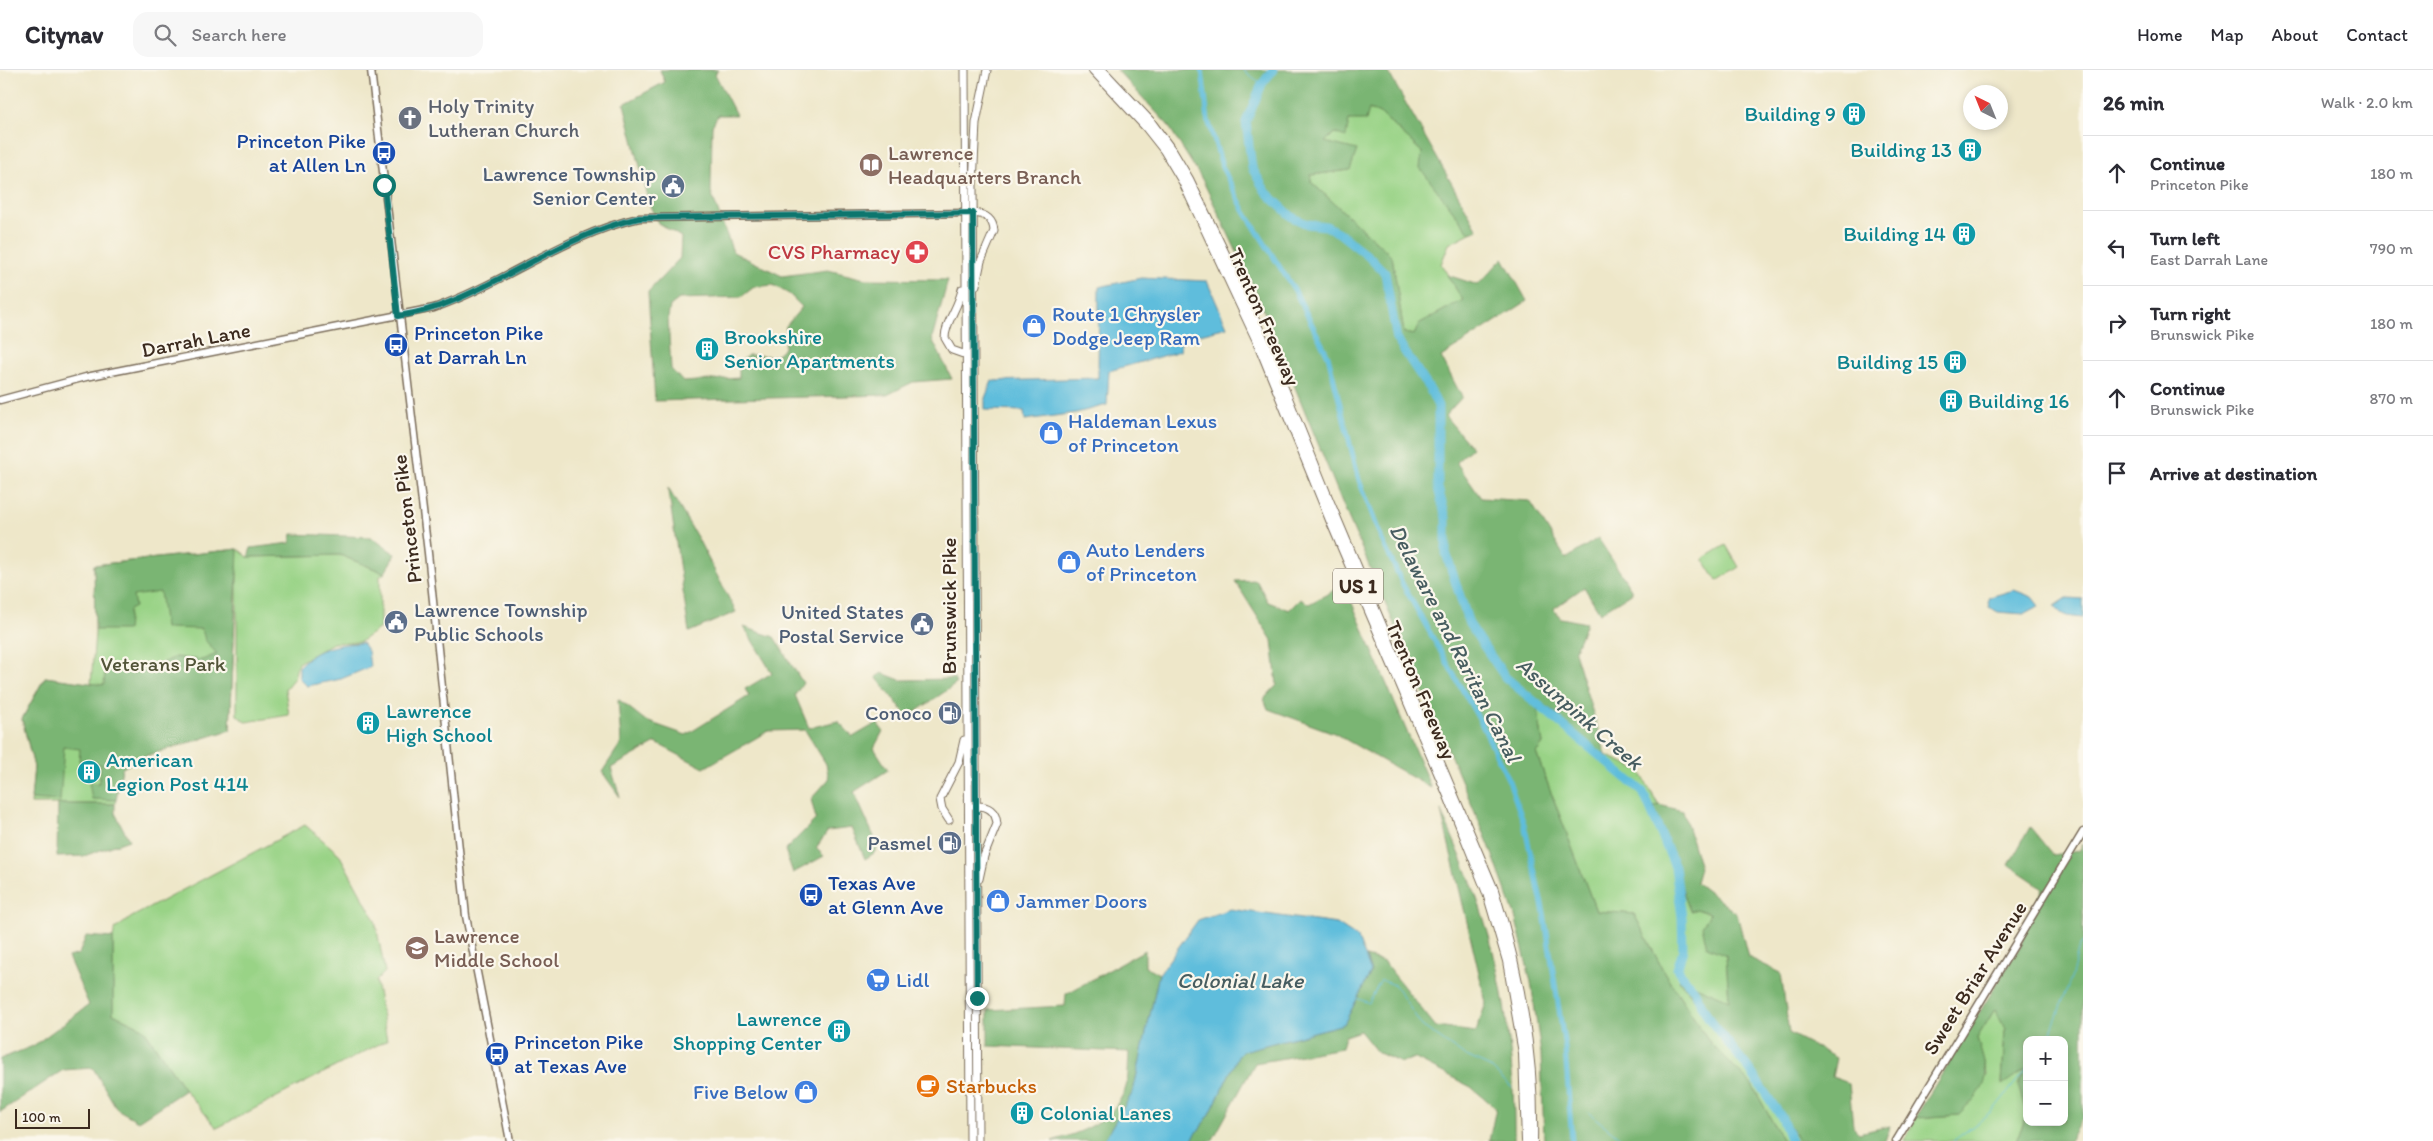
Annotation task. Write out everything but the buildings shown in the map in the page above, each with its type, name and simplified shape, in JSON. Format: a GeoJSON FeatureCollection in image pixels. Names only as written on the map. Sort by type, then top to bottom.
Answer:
{"type":"FeatureCollection","features":[{"type":"Feature","properties":{"kind":"highway","name":"Trenton Freeway"},"geometry":{"type":"LineString","coordinates":[[1092,70],[1150,132],[1183,182],[1257,340],[1330,520],[1463,831],[1495,915],[1512,984],[1523,1061],[1526,1141]]}},
{"type":"Feature","properties":{"kind":"highway","name":"Trenton Freeway"},"geometry":{"type":"LineString","coordinates":[[1102,70],[1151,122],[1173,152],[1189,179],[1229,262],[1271,356],[1329,500],[1494,890],[1513,953],[1522,1000],[1531,1070],[1533,1141]]}},
{"type":"Feature","properties":{"kind":"main road","name":"Princeton Pike"},"geometry":{"type":"LineString","coordinates":[[371,70],[398,316],[428,553],[466,916],[510,1141]]}},
{"type":"Feature","properties":{"kind":"main road","name":"Brunswick Pike"},"geometry":{"type":"LineString","coordinates":[[965,70],[964,214],[968,717],[975,1141]]}},
{"type":"Feature","properties":{"kind":"main road"},"geometry":{"type":"LineString","coordinates":[[972,300],[976,123],[987,70]]}},
{"type":"Feature","properties":{"kind":"main road","name":"Darrah Lane"},"geometry":{"type":"LineString","coordinates":[[0,400],[86,377],[398,316],[449,303],[586,235],[639,218],[973,213]]}},
{"type":"Feature","properties":{"kind":"main road"},"geometry":{"type":"LineString","coordinates":[[972,300],[981,261],[994,231],[989,218],[973,213]]}},
{"type":"Feature","properties":{"kind":"main road"},"geometry":{"type":"LineString","coordinates":[[965,267],[961,298],[946,329],[945,338],[952,350],[966,356]]}},
{"type":"Feature","properties":{"kind":"main road","name":"Brunswick Pike"},"geometry":{"type":"LineString","coordinates":[[972,300],[975,345],[975,1141]]}},
{"type":"Feature","properties":{"kind":"main road"},"geometry":{"type":"LineString","coordinates":[[949,820],[942,809],[940,799],[959,762],[968,717]]}},
{"type":"Feature","properties":{"kind":"main road"},"geometry":{"type":"LineString","coordinates":[[975,806],[985,806],[993,811],[997,824],[984,856],[976,904]]}},
{"type":"Feature","properties":{"kind":"main road","name":"Sweet Briar Avenue"},"geometry":{"type":"LineString","coordinates":[[1896,1141],[2083,832]]}},
{"type":"Feature","properties":{"kind":"green space"},"geometry":{"type":"Polygon","coordinates":[[[660,70],[718,70],[715,74],[736,115],[718,115],[712,126],[711,192],[733,252],[782,276],[828,270],[865,279],[948,280],[932,339],[952,379],[913,382],[887,395],[655,401],[648,292],[680,258],[681,237],[658,223],[650,206],[624,104],[665,82],[660,70]],[[773,285],[754,287],[741,297],[679,299],[670,306],[668,318],[671,369],[683,382],[739,378],[739,363],[748,355],[775,356],[784,348],[786,326],[802,307],[789,294],[773,285]]]}},
{"type":"Feature","properties":{"kind":"green space"},"geometry":{"type":"Polygon","coordinates":[[[1117,70],[1387,70],[1478,230],[1470,233],[1420,168],[1422,152],[1380,113],[1369,109],[1366,120],[1349,120],[1346,137],[1334,133],[1325,142],[1357,150],[1350,170],[1311,175],[1311,182],[1392,256],[1404,333],[1414,335],[1420,323],[1463,300],[1447,275],[1478,285],[1503,258],[1527,301],[1441,357],[1462,397],[1445,416],[1472,448],[1456,462],[1481,498],[1530,501],[1566,559],[1598,538],[1633,592],[1600,613],[1584,587],[1553,609],[1561,618],[1586,623],[1574,652],[1606,755],[1597,753],[1580,744],[1564,722],[1536,699],[1543,744],[1536,753],[1596,911],[1634,914],[1664,972],[1711,1044],[1752,1085],[1783,1141],[1544,1141],[1541,1054],[1531,982],[1515,916],[1489,845],[1346,512],[1256,292],[1203,181],[1168,125],[1117,70]]]}},
{"type":"Feature","properties":{"kind":"green space"},"geometry":{"type":"Polygon","coordinates":[[[1368,109],[1380,113],[1422,152],[1421,168],[1470,233],[1449,244],[1441,264],[1463,300],[1420,323],[1414,335],[1404,333],[1392,256],[1311,182],[1311,175],[1350,170],[1325,142],[1349,119],[1368,109]]]}},
{"type":"Feature","properties":{"kind":"green space"},"geometry":{"type":"Polygon","coordinates":[[[668,488],[697,537],[736,612],[689,632],[668,488]]]}},
{"type":"Feature","properties":{"kind":"green space"},"geometry":{"type":"Polygon","coordinates":[[[292,534],[371,537],[395,554],[385,573],[340,555],[248,557],[251,548],[290,543],[292,534]]]}},
{"type":"Feature","properties":{"kind":"green space"},"geometry":{"type":"Polygon","coordinates":[[[1726,545],[1739,567],[1717,581],[1703,559],[1726,545]]]}},
{"type":"Feature","properties":{"kind":"green space","name":"Veterans Park"},"geometry":{"type":"Polygon","coordinates":[[[238,549],[248,557],[340,555],[385,573],[380,576],[380,628],[360,642],[333,643],[298,663],[294,678],[285,689],[289,715],[246,722],[237,715],[237,566],[230,730],[145,756],[122,768],[115,804],[31,804],[34,767],[22,719],[45,677],[91,684],[96,620],[94,565],[238,549]]]}},
{"type":"Feature","properties":{"kind":"green space","name":"Veterans Park"},"geometry":{"type":"Polygon","coordinates":[[[238,549],[230,730],[145,756],[122,768],[116,800],[92,799],[89,783],[99,783],[101,764],[79,761],[80,749],[64,747],[60,801],[31,799],[34,767],[22,719],[45,677],[104,685],[105,669],[118,666],[131,674],[140,671],[148,673],[152,668],[175,657],[202,660],[217,654],[205,640],[202,629],[165,628],[160,592],[133,596],[135,607],[129,610],[127,630],[95,630],[94,565],[238,549]]]}},
{"type":"Feature","properties":{"kind":"green space"},"geometry":{"type":"Polygon","coordinates":[[[1256,580],[1268,602],[1289,610],[1300,599],[1309,604],[1342,586],[1343,582],[1431,788],[1334,733],[1268,709],[1264,699],[1277,685],[1272,640],[1235,581],[1256,580]]]}},
{"type":"Feature","properties":{"kind":"green space"},"geometry":{"type":"Polygon","coordinates":[[[744,627],[774,637],[803,683],[795,695],[809,728],[838,721],[853,737],[877,723],[883,731],[874,748],[888,770],[854,792],[878,846],[874,853],[865,859],[852,828],[828,831],[816,848],[824,856],[793,873],[785,850],[816,819],[811,799],[829,779],[826,764],[805,730],[768,731],[704,768],[656,743],[611,768],[620,797],[602,772],[621,743],[618,699],[646,721],[686,735],[749,696],[745,689],[772,673],[744,627]]]}},
{"type":"Feature","properties":{"kind":"green space"},"geometry":{"type":"Polygon","coordinates":[[[882,673],[900,680],[954,679],[956,684],[908,717],[876,677],[882,673]]]}},
{"type":"Feature","properties":{"kind":"green space"},"geometry":{"type":"Polygon","coordinates":[[[1536,699],[1564,721],[1575,740],[1592,752],[1606,755],[1639,770],[1659,805],[1654,807],[1690,911],[1697,909],[1710,914],[1726,955],[1729,1000],[1761,1080],[1799,1141],[1783,1141],[1752,1085],[1711,1044],[1664,972],[1634,914],[1596,911],[1536,753],[1543,744],[1536,699]]]}},
{"type":"Feature","properties":{"kind":"green space"},"geometry":{"type":"Polygon","coordinates":[[[58,804],[115,804],[115,813],[129,840],[84,856],[57,857],[58,804]]]}},
{"type":"Feature","properties":{"kind":"green space"},"geometry":{"type":"Polygon","coordinates":[[[1659,805],[1683,811],[1700,868],[1696,882],[1737,914],[1748,957],[1781,973],[1789,1033],[1836,1058],[1832,1077],[1849,1083],[1853,1127],[1859,1133],[1890,1126],[1885,1141],[1799,1141],[1761,1080],[1680,982],[1679,979],[1729,1000],[1726,955],[1707,947],[1702,926],[1710,914],[1697,909],[1690,911],[1654,807],[1659,805]]]}},
{"type":"Feature","properties":{"kind":"green space"},"geometry":{"type":"Polygon","coordinates":[[[1441,811],[1461,857],[1484,920],[1501,986],[1509,1038],[1514,1141],[1489,1141],[1496,1108],[1471,1087],[1414,1058],[1401,1063],[1377,1052],[1360,1031],[1345,1036],[1342,1048],[1255,1063],[1212,1141],[1191,1141],[1210,1114],[1238,1056],[1243,1051],[1344,1024],[1371,972],[1366,957],[1384,962],[1436,1027],[1476,1032],[1486,1003],[1441,811]]]}},
{"type":"Feature","properties":{"kind":"green space"},"geometry":{"type":"Polygon","coordinates":[[[305,825],[339,854],[375,920],[385,972],[376,981],[387,1040],[217,1128],[185,1090],[143,1028],[113,1014],[113,938],[115,929],[132,917],[305,825]]]}},
{"type":"Feature","properties":{"kind":"green space"},"geometry":{"type":"Polygon","coordinates":[[[2030,827],[2053,855],[2079,851],[2083,844],[2083,1117],[2069,1141],[2016,1141],[2023,1124],[2023,1126],[2068,1126],[2068,1036],[2023,1036],[2023,1070],[2002,1085],[2005,1029],[1995,1009],[1977,1038],[1986,1073],[1983,1087],[1978,1095],[1959,1115],[1915,1118],[2020,946],[2043,888],[2009,865],[2030,827]]]}},
{"type":"Feature","properties":{"kind":"green space"},"geometry":{"type":"Polygon","coordinates":[[[86,936],[113,938],[113,1014],[143,1028],[185,1090],[138,1121],[117,1109],[93,1068],[63,1070],[0,1112],[0,1059],[33,1046],[89,1005],[68,957],[79,954],[86,936]]]}},
{"type":"Feature","properties":{"kind":"green space"},"geometry":{"type":"Polygon","coordinates":[[[1145,950],[1145,966],[1159,974],[1133,1092],[1103,1141],[1052,1141],[1075,1134],[1095,1124],[1112,1110],[1125,1090],[1128,1076],[1129,1052],[988,1046],[988,1010],[1065,1006],[1066,994],[1145,950]]]}},
{"type":"Feature","properties":{"kind":"green space"},"geometry":{"type":"Polygon","coordinates":[[[1995,1009],[2005,1029],[2002,1084],[2023,1069],[2023,1124],[2016,1141],[1905,1141],[1915,1118],[1959,1115],[1987,1074],[1977,1038],[1995,1009]]]}},
{"type":"Feature","properties":{"kind":"green space"},"geometry":{"type":"Polygon","coordinates":[[[2023,1074],[2023,1102],[2018,1085],[2023,1074]]]}},
{"type":"Feature","properties":{"kind":"water"},"geometry":{"type":"Polygon","coordinates":[[[1141,278],[1207,281],[1227,327],[1185,338],[1181,341],[1180,351],[1109,371],[1107,405],[1076,413],[1025,420],[1024,411],[985,410],[985,398],[992,381],[1098,378],[1099,287],[1141,278]]]}},
{"type":"Feature","properties":{"kind":"water"},"geometry":{"type":"Polygon","coordinates":[[[2014,590],[2032,597],[2039,606],[2024,614],[1998,612],[1989,607],[1990,597],[2014,590]]]}},
{"type":"Feature","properties":{"kind":"water"},"geometry":{"type":"Polygon","coordinates":[[[2067,598],[2083,599],[2083,618],[2066,616],[2058,610],[2055,606],[2067,598]]]}},
{"type":"Feature","properties":{"kind":"water"},"geometry":{"type":"Polygon","coordinates":[[[362,643],[368,651],[370,667],[341,679],[307,686],[299,678],[299,666],[313,655],[336,646],[362,643]]]}},
{"type":"Feature","properties":{"kind":"water","name":"Colonial Lake"},"geometry":{"type":"Polygon","coordinates":[[[1230,909],[1337,924],[1358,938],[1371,972],[1344,1024],[1243,1051],[1238,1056],[1210,1114],[1191,1141],[1103,1141],[1133,1092],[1159,974],[1198,920],[1230,909]]]}},
{"type":"Feature","properties":{"kind":"waterway","name":"Delaware and Raritan Canal"},"geometry":{"type":"LineString","coordinates":[[1202,70],[1208,120],[1223,169],[1245,212],[1295,291],[1328,356],[1359,480],[1382,540],[1403,585],[1480,721],[1509,781],[1524,824],[1544,913],[1565,1048],[1572,1141]]}},
{"type":"Feature","properties":{"kind":"waterway"},"geometry":{"type":"LineString","coordinates":[[1243,70],[1262,84]]}},
{"type":"Feature","properties":{"kind":"waterway","name":"Assunpink Creek"},"geometry":{"type":"LineString","coordinates":[[1273,70],[1262,84],[1246,122],[1252,168],[1266,192],[1292,217],[1307,224],[1326,226],[1339,233],[1368,256],[1385,273],[1397,340],[1430,390],[1438,406],[1438,488],[1446,518],[1446,553],[1469,624],[1505,677],[1643,792],[1675,867],[1682,917],[1683,950],[1677,969],[1694,990],[1709,1019],[1749,1069],[1782,1118],[1791,1141]]}},
{"type":"Feature","properties":{"kind":"waterway"},"geometry":{"type":"LineString","coordinates":[[2050,1036],[2072,976],[2079,946],[2083,942]]}},
{"type":"Feature","properties":{"kind":"waterway"},"geometry":{"type":"LineString","coordinates":[[1356,998],[1369,1003],[1381,980],[1395,985],[1422,1026],[1462,1054],[1490,1067],[1512,1088]]}},
{"type":"Feature","properties":{"kind":"waterway"},"geometry":{"type":"LineString","coordinates":[[1953,1141],[1992,1112],[2023,1073]]}},
{"type":"Feature","properties":{"kind":"waterway"},"geometry":{"type":"LineString","coordinates":[[1589,1113],[1624,1141]]}},
{"type":"Feature","properties":{"kind":"place","name":"Building 9"},"geometry":{"type":"Point","coordinates":[1854,114]}},
{"type":"Feature","properties":{"kind":"place","name":"Holy Trinity Lutheran Church"},"geometry":{"type":"Point","coordinates":[410,118]}},
{"type":"Feature","properties":{"kind":"place","name":"Building 13"},"geometry":{"type":"Point","coordinates":[1970,150]}},
{"type":"Feature","properties":{"kind":"place","name":"Princeton Pike at Allen Ln"},"geometry":{"type":"Point","coordinates":[384,153]}},
{"type":"Feature","properties":{"kind":"place","name":"Lawrence Headquarters Branch"},"geometry":{"type":"Point","coordinates":[871,165]}},
{"type":"Feature","properties":{"kind":"place","name":"Lawrence Township Senior Center"},"geometry":{"type":"Point","coordinates":[673,186]}},
{"type":"Feature","properties":{"kind":"place","name":"Building 14"},"geometry":{"type":"Point","coordinates":[1964,234]}},
{"type":"Feature","properties":{"kind":"place","name":"CVS Pharmacy"},"geometry":{"type":"Point","coordinates":[917,252]}},
{"type":"Feature","properties":{"kind":"place","name":"Route 1 Chrysler Dodge Jeep Ram"},"geometry":{"type":"Point","coordinates":[1034,326]}},
{"type":"Feature","properties":{"kind":"place","name":"Princeton Pike at Darrah Ln"},"geometry":{"type":"Point","coordinates":[396,345]}},
{"type":"Feature","properties":{"kind":"place","name":"Brookshire Senior Apartments"},"geometry":{"type":"Point","coordinates":[707,349]}},
{"type":"Feature","properties":{"kind":"place","name":"Building 15"},"geometry":{"type":"Point","coordinates":[1955,362]}},
{"type":"Feature","properties":{"kind":"place","name":"Building 16"},"geometry":{"type":"Point","coordinates":[1951,401]}},
{"type":"Feature","properties":{"kind":"place","name":"Haldeman Lexus of Princeton"},"geometry":{"type":"Point","coordinates":[1051,433]}},
{"type":"Feature","properties":{"kind":"place","name":"Auto Lenders of Princeton"},"geometry":{"type":"Point","coordinates":[1069,562]}},
{"type":"Feature","properties":{"kind":"place","name":"Lawrence Township Public Schools"},"geometry":{"type":"Point","coordinates":[396,622]}},
{"type":"Feature","properties":{"kind":"place","name":"United States Postal Service"},"geometry":{"type":"Point","coordinates":[922,624]}},
{"type":"Feature","properties":{"kind":"place","name":"Conoco"},"geometry":{"type":"Point","coordinates":[950,713]}},
{"type":"Feature","properties":{"kind":"place","name":"Lawrence High School"},"geometry":{"type":"Point","coordinates":[368,723]}},
{"type":"Feature","properties":{"kind":"place","name":"American Legion Post 414"},"geometry":{"type":"Point","coordinates":[89,772]}},
{"type":"Feature","properties":{"kind":"place","name":"Pasmel"},"geometry":{"type":"Point","coordinates":[950,843]}},
{"type":"Feature","properties":{"kind":"place","name":"Texas Ave at Glenn Ave"},"geometry":{"type":"Point","coordinates":[811,895]}},
{"type":"Feature","properties":{"kind":"place","name":"Jammer Doors"},"geometry":{"type":"Point","coordinates":[998,901]}},
{"type":"Feature","properties":{"kind":"place","name":"Lawrence Middle School"},"geometry":{"type":"Point","coordinates":[417,948]}},
{"type":"Feature","properties":{"kind":"place","name":"Lidl"},"geometry":{"type":"Point","coordinates":[878,980]}},
{"type":"Feature","properties":{"kind":"place","name":"Lawrence Shopping Center"},"geometry":{"type":"Point","coordinates":[839,1031]}},
{"type":"Feature","properties":{"kind":"place","name":"Princeton Pike at Texas Ave"},"geometry":{"type":"Point","coordinates":[497,1054]}},
{"type":"Feature","properties":{"kind":"place","name":"Starbucks"},"geometry":{"type":"Point","coordinates":[928,1086]}},
{"type":"Feature","properties":{"kind":"place","name":"Five Below"},"geometry":{"type":"Point","coordinates":[806,1092]}},
{"type":"Feature","properties":{"kind":"place","name":"Colonial Lanes"},"geometry":{"type":"Point","coordinates":[1022,1113]}},
{"type":"Feature","properties":{"kind":"route"},"geometry":{"type":"LineString","coordinates":[[384,185],[398,316],[449,303],[586,235],[639,218],[973,213],[977,998]]}}]}
